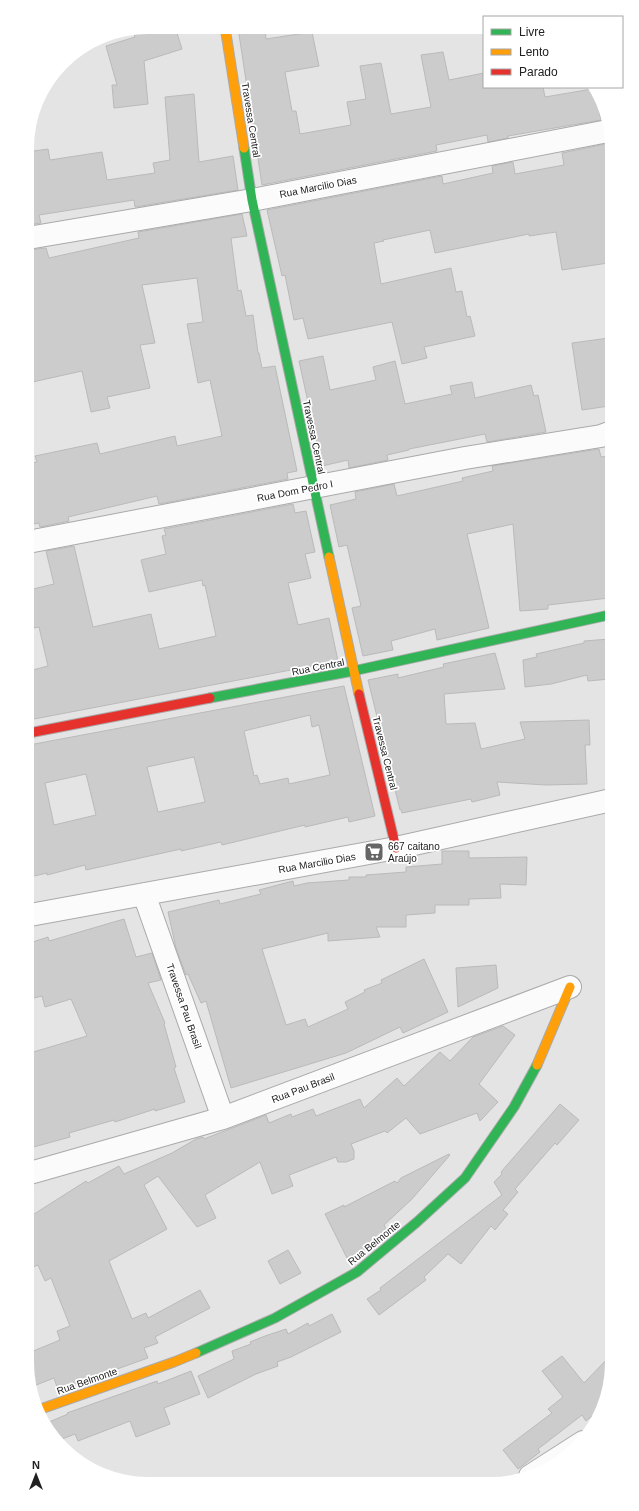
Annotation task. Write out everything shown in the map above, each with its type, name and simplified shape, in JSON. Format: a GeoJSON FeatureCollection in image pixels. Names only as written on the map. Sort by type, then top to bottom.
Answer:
{"type":"FeatureCollection","features":[{"type":"Feature","properties":{"kind":"street","name":"Travessa Central"},"geometry":{"type":"LineString","coordinates":[[226,34],[252,200],[313,488],[396,848]]}},
{"type":"Feature","properties":{"kind":"street","name":"Rua Marcilio Dias"},"geometry":{"type":"LineString","coordinates":[[34,237],[252,200],[604,133]]}},
{"type":"Feature","properties":{"kind":"street","name":"Rua Dom Pedro I"},"geometry":{"type":"LineString","coordinates":[[34,541],[465,458],[605,434]]}},
{"type":"Feature","properties":{"kind":"street","name":"Rua Central"},"geometry":{"type":"LineString","coordinates":[[34,732],[354,671],[605,616]]}},
{"type":"Feature","properties":{"kind":"street","name":"Rua Marcilio Dias"},"geometry":{"type":"LineString","coordinates":[[34,914],[396,848],[605,801]]}},
{"type":"Feature","properties":{"kind":"street","name":"Travessa Pau Brasil"},"geometry":{"type":"LineString","coordinates":[[144,894],[223,1118]]}},
{"type":"Feature","properties":{"kind":"street","name":"Rua Pau Brasil"},"geometry":{"type":"LineString","coordinates":[[34,1172],[223,1118],[570,987]]}},
{"type":"Feature","properties":{"kind":"street","name":"Rua Belmonte"},"geometry":{"type":"LineString","coordinates":[[43,1408],[181,1359],[275,1318],[357,1272],[417,1222],[465,1178],[514,1107],[541,1057],[570,987]]}},
{"type":"Feature","properties":{"kind":"building"},"geometry":{"type":"Polygon","coordinates":[[[141,34],[177,34],[182,49],[144,61],[148,104],[114,108],[112,85],[117,85],[106,46],[135,37],[134,35],[141,34]]]}},
{"type":"Feature","properties":{"kind":"building"},"geometry":{"type":"Polygon","coordinates":[[[239,34],[266,34],[266,39],[299,34],[312,34],[319,66],[285,72],[292,111],[296,111],[300,134],[351,125],[347,102],[366,99],[360,66],[381,63],[391,114],[431,107],[421,55],[443,52],[449,80],[483,73],[483,88],[543,88],[545,97],[589,90],[596,104],[601,120],[508,136],[508,138],[488,142],[487,135],[436,145],[437,151],[262,185],[239,34]]]}},
{"type":"Feature","properties":{"kind":"building"},"geometry":{"type":"Polygon","coordinates":[[[194,94],[199,162],[233,156],[238,190],[135,207],[134,200],[39,215],[41,223],[34,224],[34,151],[48,149],[50,160],[102,152],[107,180],[155,173],[153,163],[170,160],[165,97],[194,94]]]}},
{"type":"Feature","properties":{"kind":"building"},"geometry":{"type":"Polygon","coordinates":[[[605,144],[605,263],[562,270],[556,232],[529,236],[529,234],[435,253],[430,230],[374,243],[381,284],[451,268],[456,292],[462,291],[467,317],[470,316],[475,336],[424,347],[427,358],[402,364],[392,322],[308,339],[303,318],[294,320],[285,275],[282,276],[267,210],[442,176],[443,184],[493,173],[492,166],[513,162],[515,174],[564,165],[562,153],[605,144]]]}},
{"type":"Feature","properties":{"kind":"building"},"geometry":{"type":"Polygon","coordinates":[[[242,214],[247,236],[231,238],[238,291],[241,290],[246,316],[253,315],[258,353],[262,368],[275,366],[297,471],[287,473],[288,479],[159,504],[157,496],[68,517],[69,521],[40,527],[39,523],[34,524],[34,463],[37,462],[35,456],[97,443],[100,454],[175,436],[177,446],[222,436],[210,380],[198,383],[187,324],[203,322],[197,278],[142,285],[155,343],[140,345],[150,388],[107,397],[110,408],[91,412],[82,371],[34,382],[34,249],[46,248],[49,258],[139,238],[138,232],[242,214]]]}},
{"type":"Feature","properties":{"kind":"building"},"geometry":{"type":"Polygon","coordinates":[[[605,339],[605,407],[582,410],[572,343],[605,339]]]}},
{"type":"Feature","properties":{"kind":"building"},"geometry":{"type":"Polygon","coordinates":[[[323,356],[330,390],[376,380],[373,367],[395,361],[405,404],[452,394],[450,386],[472,382],[475,398],[531,385],[534,396],[538,395],[546,432],[487,442],[485,434],[409,449],[387,455],[388,460],[349,468],[348,460],[322,466],[299,361],[323,356]]]}},
{"type":"Feature","properties":{"kind":"building"},"geometry":{"type":"Polygon","coordinates":[[[599,449],[601,457],[605,456],[605,598],[548,605],[548,609],[520,611],[513,524],[467,534],[489,628],[437,640],[435,629],[391,641],[393,650],[363,656],[352,608],[361,606],[347,545],[339,547],[330,505],[356,499],[355,492],[394,484],[397,496],[463,481],[462,478],[493,471],[492,466],[599,449]]]}},
{"type":"Feature","properties":{"kind":"building"},"geometry":{"type":"Polygon","coordinates":[[[293,504],[295,513],[306,511],[315,552],[305,554],[311,578],[288,583],[298,625],[329,618],[338,661],[34,719],[34,670],[48,666],[39,627],[34,628],[34,589],[54,584],[46,551],[74,546],[93,627],[151,614],[159,649],[216,636],[205,585],[203,586],[202,580],[149,592],[141,560],[166,554],[162,536],[166,535],[164,529],[293,504]]]}},
{"type":"Feature","properties":{"kind":"building"},"geometry":{"type":"Polygon","coordinates":[[[605,639],[605,679],[588,681],[587,675],[551,684],[525,687],[523,660],[537,657],[536,654],[584,643],[584,641],[605,639]]]}},
{"type":"Feature","properties":{"kind":"building"},"geometry":{"type":"Polygon","coordinates":[[[495,653],[505,689],[444,694],[446,724],[475,723],[481,749],[525,739],[520,722],[589,720],[590,745],[585,745],[587,784],[546,785],[497,782],[500,795],[472,802],[471,799],[402,813],[368,680],[398,674],[398,678],[444,667],[443,664],[495,653]]]}},
{"type":"Feature","properties":{"kind":"building"},"geometry":{"type":"Polygon","coordinates":[[[344,686],[375,816],[349,822],[348,817],[305,827],[305,825],[222,845],[221,842],[181,851],[181,849],[86,870],[85,865],[47,875],[47,873],[34,876],[34,744],[344,686]],[[310,715],[244,731],[254,776],[257,775],[260,784],[288,778],[289,784],[330,775],[319,725],[312,727],[310,715]],[[194,757],[147,767],[158,812],[205,802],[194,757]],[[86,774],[45,783],[54,825],[96,815],[86,774]]]}},
{"type":"Feature","properties":{"kind":"building"},"geometry":{"type":"Polygon","coordinates":[[[442,851],[469,851],[469,858],[527,857],[526,885],[500,884],[501,898],[469,899],[469,905],[435,905],[435,913],[406,915],[406,927],[376,927],[380,937],[328,941],[328,933],[262,949],[286,1025],[305,1019],[308,1027],[348,1009],[345,1002],[365,992],[364,990],[382,983],[381,980],[424,959],[448,1012],[403,1033],[400,1027],[346,1053],[231,1088],[206,1001],[201,1003],[188,974],[186,975],[176,948],[168,912],[219,900],[220,904],[261,894],[259,890],[293,881],[294,886],[307,883],[349,880],[349,877],[366,877],[366,875],[406,872],[406,867],[442,864],[442,851]]]}},
{"type":"Feature","properties":{"kind":"building"},"geometry":{"type":"Polygon","coordinates":[[[124,919],[136,957],[152,953],[161,980],[148,983],[165,1023],[164,1024],[176,1067],[174,1068],[185,1102],[155,1111],[155,1109],[115,1122],[114,1120],[69,1133],[70,1137],[34,1147],[34,1052],[87,1036],[71,999],[45,1007],[42,996],[34,998],[34,942],[48,937],[49,941],[124,919]]]}},
{"type":"Feature","properties":{"kind":"building"},"geometry":{"type":"Polygon","coordinates":[[[496,965],[498,988],[458,1007],[456,968],[496,965]]]}},
{"type":"Feature","properties":{"kind":"building"},"geometry":{"type":"Polygon","coordinates":[[[503,1026],[515,1035],[479,1084],[498,1102],[480,1121],[477,1113],[420,1134],[406,1118],[387,1133],[385,1131],[351,1144],[354,1151],[354,1159],[346,1162],[338,1162],[336,1157],[289,1175],[293,1186],[272,1194],[260,1162],[205,1195],[216,1218],[197,1227],[158,1176],[144,1185],[167,1229],[109,1261],[132,1319],[146,1313],[148,1318],[200,1290],[210,1308],[155,1337],[158,1343],[144,1348],[148,1358],[58,1390],[54,1378],[36,1385],[34,1351],[60,1340],[57,1331],[70,1326],[51,1278],[45,1281],[38,1265],[34,1267],[34,1214],[86,1181],[88,1183],[119,1166],[124,1174],[172,1153],[196,1139],[203,1137],[204,1139],[266,1115],[269,1123],[291,1114],[292,1117],[313,1109],[316,1116],[360,1099],[364,1108],[397,1078],[404,1086],[440,1052],[450,1061],[473,1037],[503,1026]]]}},
{"type":"Feature","properties":{"kind":"building"},"geometry":{"type":"Polygon","coordinates":[[[560,1104],[579,1120],[557,1145],[555,1143],[515,1189],[518,1192],[503,1210],[508,1214],[495,1230],[491,1226],[461,1264],[448,1254],[424,1277],[426,1280],[379,1315],[367,1299],[381,1290],[380,1288],[502,1195],[494,1182],[560,1104]]]}},
{"type":"Feature","properties":{"kind":"building"},"geometry":{"type":"Polygon","coordinates":[[[449,1154],[450,1155],[412,1199],[384,1225],[387,1231],[373,1242],[365,1246],[366,1249],[347,1258],[325,1214],[344,1205],[344,1207],[395,1181],[397,1183],[401,1178],[449,1154]]]}},
{"type":"Feature","properties":{"kind":"building"},"geometry":{"type":"Polygon","coordinates":[[[288,1250],[301,1273],[280,1284],[268,1261],[288,1250]]]}},
{"type":"Feature","properties":{"kind":"building"},"geometry":{"type":"Polygon","coordinates":[[[332,1314],[341,1332],[291,1357],[277,1362],[278,1366],[256,1374],[208,1398],[198,1376],[234,1359],[232,1351],[251,1344],[250,1342],[286,1329],[288,1334],[308,1323],[309,1326],[332,1314]]]}},
{"type":"Feature","properties":{"kind":"building"},"geometry":{"type":"Polygon","coordinates":[[[562,1356],[584,1383],[605,1361],[601,1392],[592,1416],[586,1421],[582,1415],[538,1449],[540,1452],[518,1469],[503,1450],[552,1413],[548,1409],[563,1397],[542,1371],[562,1356]]]}},
{"type":"Feature","properties":{"kind":"building"},"geometry":{"type":"Polygon","coordinates":[[[191,1371],[200,1394],[164,1408],[170,1424],[136,1437],[130,1421],[78,1441],[75,1434],[63,1439],[50,1422],[68,1414],[67,1413],[157,1381],[158,1384],[191,1371]]]}},
{"type":"Feature","properties":{"kind":"traffic: fast"},"geometry":{"type":"LineString","coordinates":[[244,148],[252,200],[329,557]]}},
{"type":"Feature","properties":{"kind":"traffic: fast"},"geometry":{"type":"LineString","coordinates":[[210,698],[353,671],[605,616]]}},
{"type":"Feature","properties":{"kind":"traffic: fast"},"geometry":{"type":"LineString","coordinates":[[196,1353],[275,1318],[357,1272],[417,1222],[465,1178],[514,1107],[537,1065]]}},
{"type":"Feature","properties":{"kind":"traffic: slow"},"geometry":{"type":"LineString","coordinates":[[226,34],[244,148]]}},
{"type":"Feature","properties":{"kind":"traffic: slow"},"geometry":{"type":"LineString","coordinates":[[329,557],[359,694]]}},
{"type":"Feature","properties":{"kind":"traffic: slow"},"geometry":{"type":"LineString","coordinates":[[537,1065],[570,987]]}},
{"type":"Feature","properties":{"kind":"traffic: slow"},"geometry":{"type":"LineString","coordinates":[[43,1408],[196,1353]]}},
{"type":"Feature","properties":{"kind":"traffic: jam"},"geometry":{"type":"LineString","coordinates":[[359,694],[396,848]]}},
{"type":"Feature","properties":{"kind":"traffic: jam"},"geometry":{"type":"LineString","coordinates":[[34,732],[210,698]]}},
{"type":"Feature","properties":{"kind":"place","name":"667 caitano Araújo"},"geometry":{"type":"Point","coordinates":[374,852]}}]}
